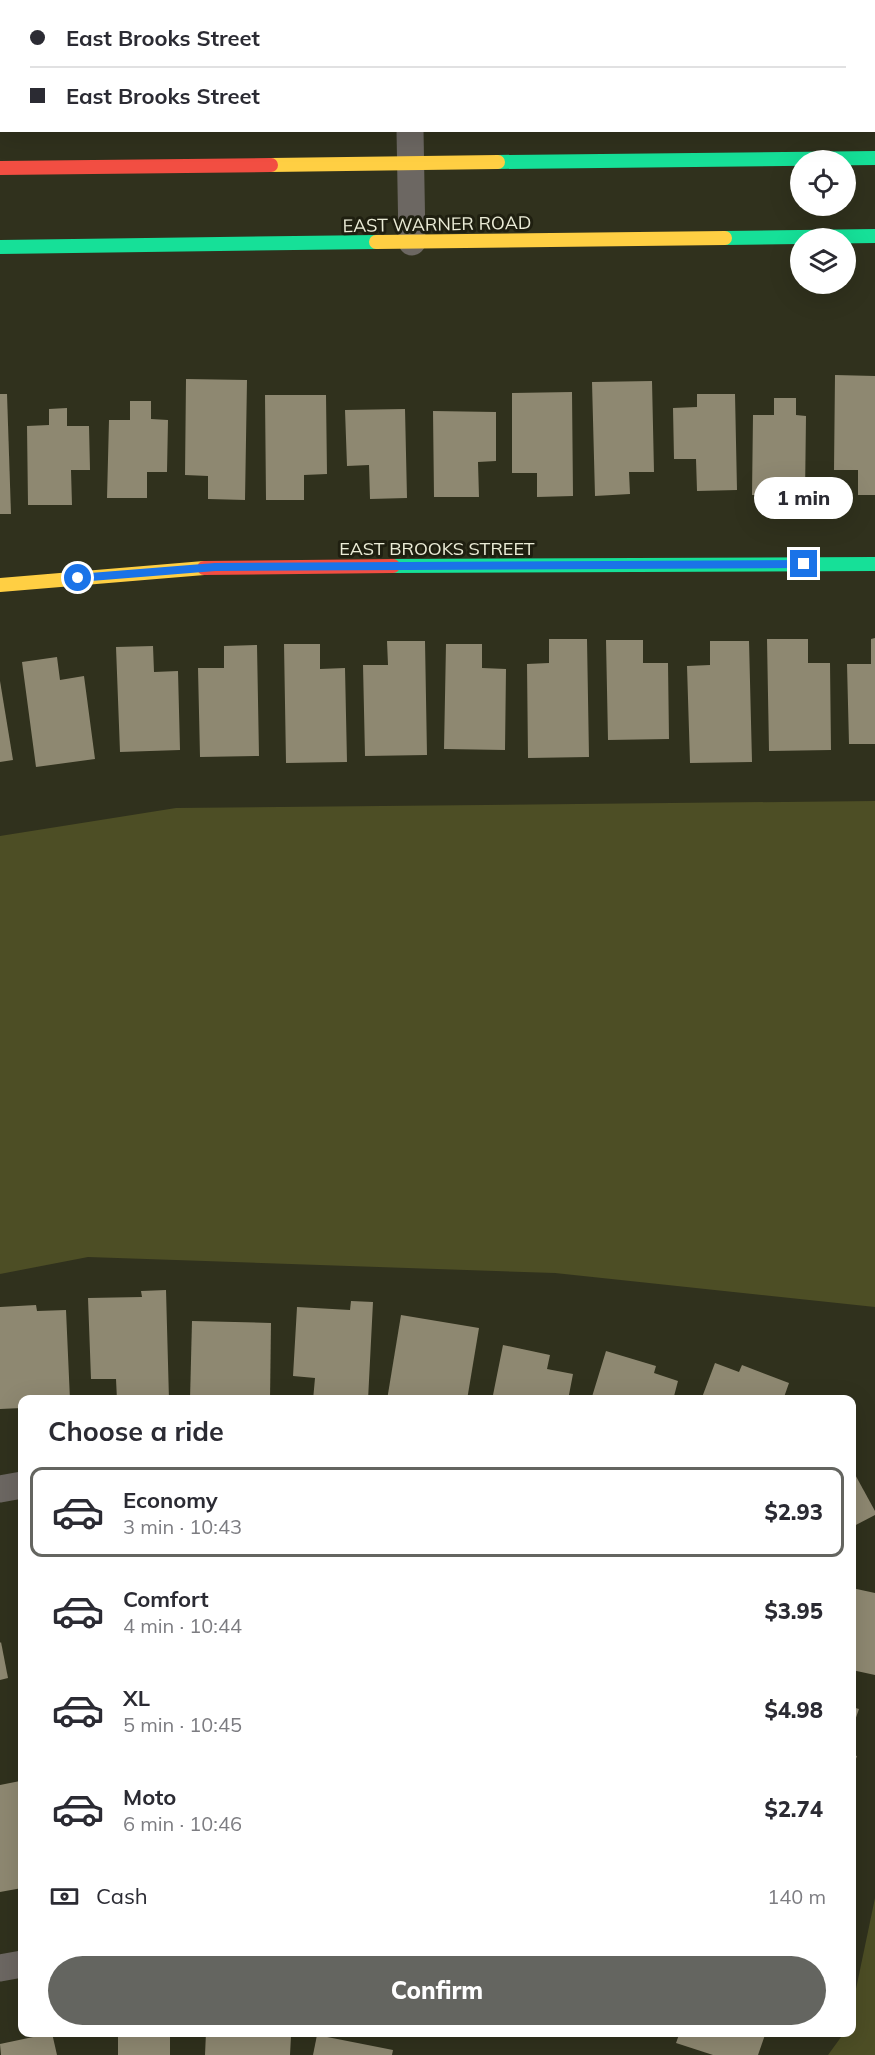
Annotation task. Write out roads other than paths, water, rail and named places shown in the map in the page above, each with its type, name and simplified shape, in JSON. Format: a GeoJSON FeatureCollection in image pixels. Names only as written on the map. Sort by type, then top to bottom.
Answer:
{"type":"FeatureCollection","features":[{"type":"Feature","properties":{"kind":"main road"},"geometry":{"type":"LineString","coordinates":[[0,168],[875,158]]}},
{"type":"Feature","properties":{"kind":"main road","name":"EAST WARNER ROAD"},"geometry":{"type":"LineString","coordinates":[[0,247],[875,236]]}},
{"type":"Feature","properties":{"kind":"main road","name":"EAST BROOKS STREET"},"geometry":{"type":"LineString","coordinates":[[0,585],[215,567],[875,564]]}},
{"type":"Feature","properties":{"kind":"street"},"geometry":{"type":"LineString","coordinates":[[410,132],[412,242]]}},
{"type":"Feature","properties":{"kind":"street"},"geometry":{"type":"LineString","coordinates":[[0,1489],[18,1486]]}},
{"type":"Feature","properties":{"kind":"street"},"geometry":{"type":"LineString","coordinates":[[0,1968],[18,1965]]}}]}
